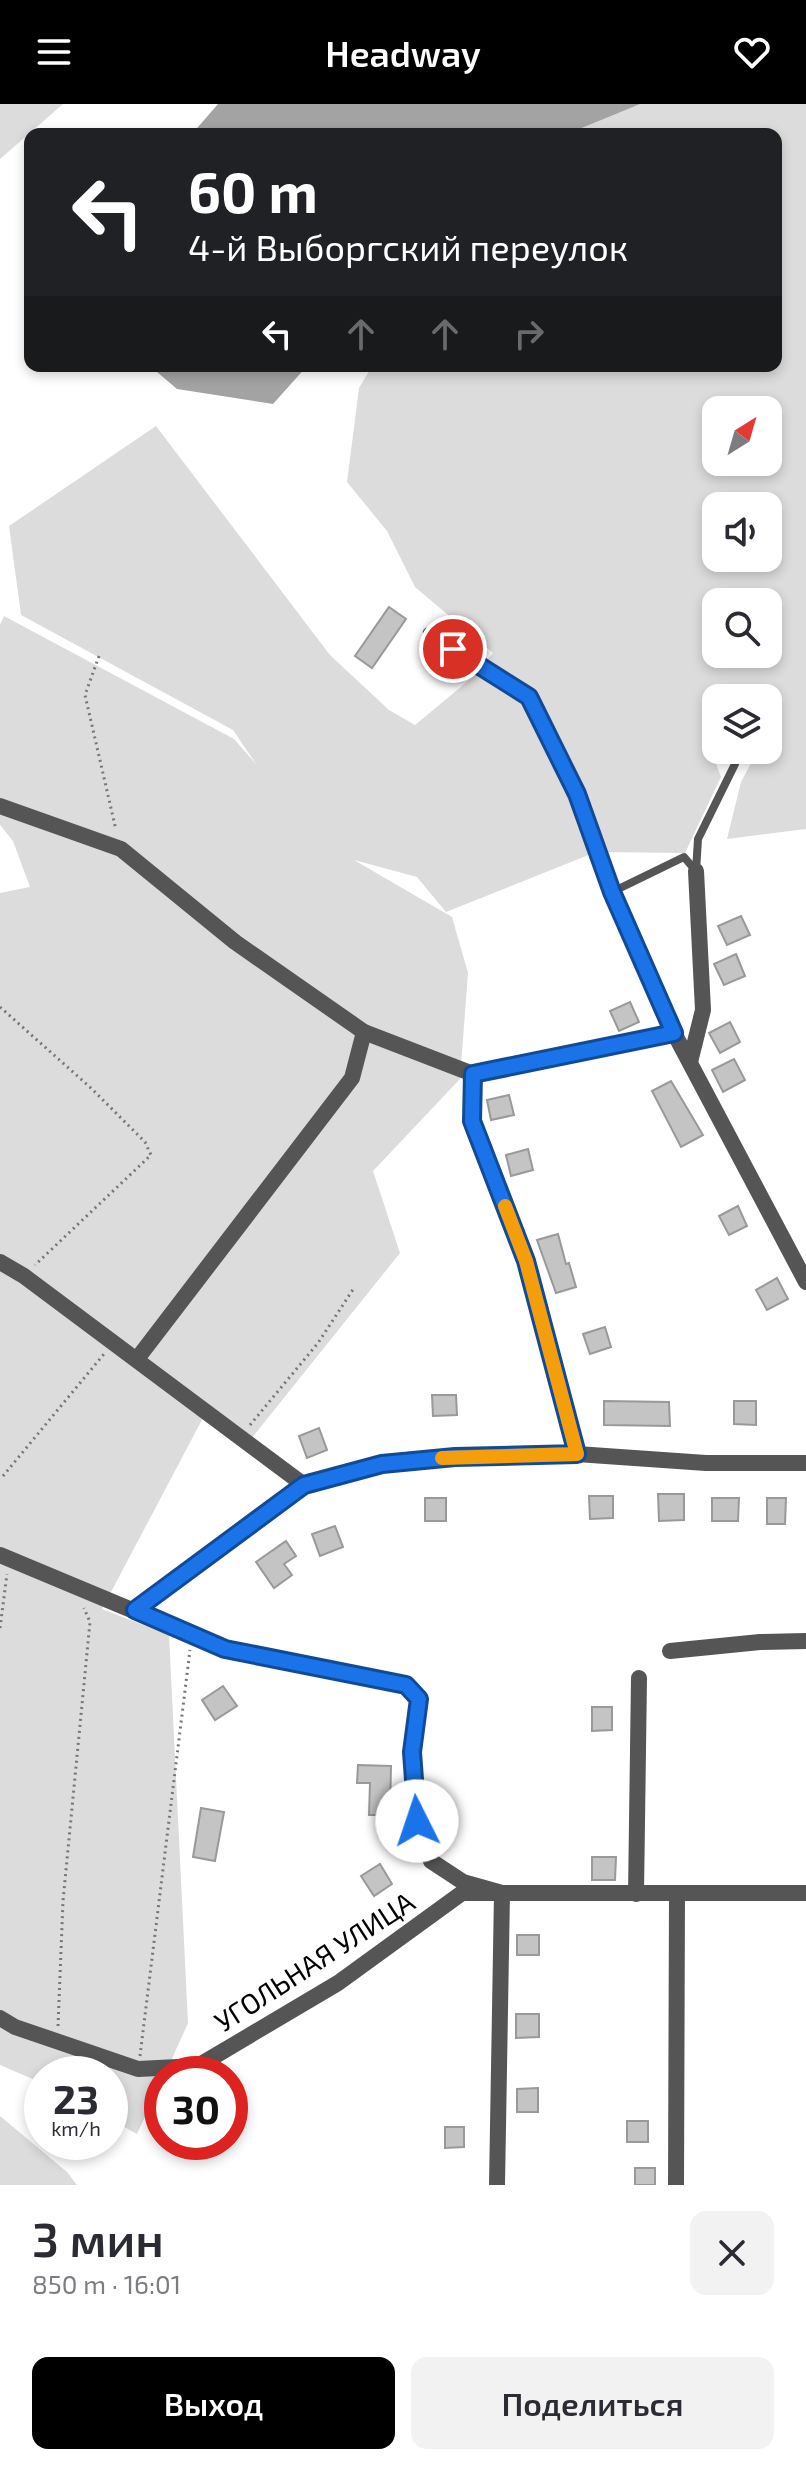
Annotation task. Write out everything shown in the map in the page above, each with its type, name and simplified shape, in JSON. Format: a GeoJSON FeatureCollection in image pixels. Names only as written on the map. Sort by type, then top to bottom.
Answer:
{"type":"FeatureCollection","features":[{"type":"Feature","properties":{"kind":"street"},"geometry":{"type":"LineString","coordinates":[[0,806],[121,849],[235,942],[364,1032],[473,1074],[674,1033]]}},
{"type":"Feature","properties":{"kind":"street"},"geometry":{"type":"LineString","coordinates":[[690,1062],[703,1010],[696,871]]}},
{"type":"Feature","properties":{"kind":"street"},"geometry":{"type":"LineString","coordinates":[[612,892],[674,1033],[806,1282]]}},
{"type":"Feature","properties":{"kind":"street"},"geometry":{"type":"LineString","coordinates":[[137,1359],[352,1078],[364,1032]]}},
{"type":"Feature","properties":{"kind":"street"},"geometry":{"type":"LineString","coordinates":[[473,1074],[472,1121],[526,1261],[577,1454]]}},
{"type":"Feature","properties":{"kind":"street"},"geometry":{"type":"LineString","coordinates":[[0,1262],[24,1276],[304,1485]]}},
{"type":"Feature","properties":{"kind":"street"},"geometry":{"type":"LineString","coordinates":[[135,1610],[304,1485],[382,1464],[455,1457],[577,1454],[706,1463],[806,1463]]}},
{"type":"Feature","properties":{"kind":"street"},"geometry":{"type":"LineString","coordinates":[[0,1555],[225,1649],[406,1685],[419,1699],[412,1752],[417,1821],[431,1861],[463,1882],[502,1893],[497,2185]]}},
{"type":"Feature","properties":{"kind":"street"},"geometry":{"type":"LineString","coordinates":[[670,1651],[806,1641]]}},
{"type":"Feature","properties":{"kind":"street"},"geometry":{"type":"LineString","coordinates":[[636,1894],[639,1678]]}},
{"type":"Feature","properties":{"kind":"street","name":"УГОЛЬНАЯ УЛИЦА"},"geometry":{"type":"LineString","coordinates":[[0,2018],[15,2027],[138,2069],[198,2066],[338,1983],[462,1893],[806,1893]]}},
{"type":"Feature","properties":{"kind":"street"},"geometry":{"type":"LineString","coordinates":[[676,2185],[677,1894]]}},
{"type":"Feature","properties":{"kind":"lane"},"geometry":{"type":"LineString","coordinates":[[427,632],[529,697],[577,794],[612,892],[684,857],[696,871]]}},
{"type":"Feature","properties":{"kind":"lane"},"geometry":{"type":"LineString","coordinates":[[696,871],[698,839],[735,764]]}},
{"type":"Feature","properties":{"kind":"path"},"geometry":{"type":"LineString","coordinates":[[99,656],[85,695],[121,849]]}},
{"type":"Feature","properties":{"kind":"path"},"geometry":{"type":"LineString","coordinates":[[0,1007],[124,1121],[145,1142],[151,1155],[24,1276]]}},
{"type":"Feature","properties":{"kind":"path"},"geometry":{"type":"LineString","coordinates":[[241,1437],[318,1343],[354,1288]]}},
{"type":"Feature","properties":{"kind":"path"},"geometry":{"type":"LineString","coordinates":[[3,1476],[113,1342]]}},
{"type":"Feature","properties":{"kind":"path"},"geometry":{"type":"LineString","coordinates":[[0,1571],[7,1574],[0,1628]]}},
{"type":"Feature","properties":{"kind":"path"},"geometry":{"type":"LineString","coordinates":[[57,2042],[63,1901],[90,1622],[84,1608]]}},
{"type":"Feature","properties":{"kind":"path"},"geometry":{"type":"LineString","coordinates":[[138,2069],[192,1635]]}},
{"type":"Feature","properties":{"kind":"shaded area"},"geometry":{"type":"Polygon","coordinates":[[[0,104],[63,104],[36,128],[24,128],[24,138],[0,159],[0,104]]]}},
{"type":"Feature","properties":{"kind":"shaded area"},"geometry":{"type":"Polygon","coordinates":[[[218,104],[640,104],[582,128],[197,128],[218,104]]]}},
{"type":"Feature","properties":{"kind":"shaded area"},"geometry":{"type":"Polygon","coordinates":[[[612,104],[806,104],[806,829],[727,839],[741,782],[751,764],[782,764],[782,684],[702,684],[702,764],[716,764],[721,777],[685,853],[596,852],[446,912],[417,877],[354,860],[452,917],[468,973],[460,1079],[373,1171],[400,1253],[243,1449],[204,1416],[102,1609],[169,1635],[188,2023],[173,2056],[144,2056],[144,2119],[137,2134],[128,2129],[128,2056],[24,2056],[24,2075],[0,2065],[0,893],[30,887],[13,841],[0,825],[0,625],[4,616],[234,739],[256,764],[233,730],[21,615],[9,526],[156,426],[330,655],[389,710],[415,725],[474,676],[493,653],[415,587],[387,531],[347,482],[359,388],[368,372],[782,372],[782,128],[578,128],[612,104]]]}},
{"type":"Feature","properties":{"kind":"shaded area"},"geometry":{"type":"Polygon","coordinates":[[[157,372],[302,372],[273,404],[177,389],[157,372]]]}},
{"type":"Feature","properties":{"kind":"shaded area"},"geometry":{"type":"Polygon","coordinates":[[[0,2116],[24,2136],[24,2160],[53,2160],[77,2185],[0,2185],[0,2116]]]}},
{"type":"Feature","properties":{"kind":"building"},"geometry":{"type":"Polygon","coordinates":[[[389,607],[406,619],[372,668],[355,656],[389,607]]]}},
{"type":"Feature","properties":{"kind":"building"},"geometry":{"type":"Polygon","coordinates":[[[741,916],[750,935],[727,945],[718,926],[741,916]]]}},
{"type":"Feature","properties":{"kind":"building"},"geometry":{"type":"Polygon","coordinates":[[[736,954],[745,976],[724,985],[714,964],[736,954]]]}},
{"type":"Feature","properties":{"kind":"building"},"geometry":{"type":"Polygon","coordinates":[[[630,1002],[639,1022],[619,1031],[610,1011],[630,1002]]]}},
{"type":"Feature","properties":{"kind":"building"},"geometry":{"type":"Polygon","coordinates":[[[730,1022],[740,1042],[720,1053],[709,1033],[730,1022]]]}},
{"type":"Feature","properties":{"kind":"building"},"geometry":{"type":"Polygon","coordinates":[[[734,1059],[745,1080],[723,1092],[712,1070],[734,1059]]]}},
{"type":"Feature","properties":{"kind":"building"},"geometry":{"type":"Polygon","coordinates":[[[671,1081],[703,1135],[681,1147],[652,1091],[671,1081]]]}},
{"type":"Feature","properties":{"kind":"building"},"geometry":{"type":"Polygon","coordinates":[[[509,1095],[514,1115],[491,1120],[487,1100],[509,1095]]]}},
{"type":"Feature","properties":{"kind":"building"},"geometry":{"type":"Polygon","coordinates":[[[528,1149],[533,1170],[511,1176],[506,1155],[528,1149]]]}},
{"type":"Feature","properties":{"kind":"building"},"geometry":{"type":"Polygon","coordinates":[[[738,1206],[747,1226],[729,1235],[719,1216],[738,1206]]]}},
{"type":"Feature","properties":{"kind":"building"},"geometry":{"type":"Polygon","coordinates":[[[558,1234],[576,1287],[556,1293],[537,1240],[558,1234]]]}},
{"type":"Feature","properties":{"kind":"building"},"geometry":{"type":"Polygon","coordinates":[[[777,1278],[788,1299],[767,1310],[756,1290],[777,1278]]]}},
{"type":"Feature","properties":{"kind":"building"},"geometry":{"type":"Polygon","coordinates":[[[605,1327],[611,1347],[590,1354],[583,1334],[605,1327]]]}},
{"type":"Feature","properties":{"kind":"building"},"geometry":{"type":"Polygon","coordinates":[[[432,1395],[456,1395],[457,1415],[433,1416],[432,1395]]]}},
{"type":"Feature","properties":{"kind":"building"},"geometry":{"type":"Polygon","coordinates":[[[604,1401],[669,1402],[670,1426],[604,1425],[604,1401]]]}},
{"type":"Feature","properties":{"kind":"building"},"geometry":{"type":"Polygon","coordinates":[[[734,1401],[756,1401],[756,1425],[734,1424],[734,1401]]]}},
{"type":"Feature","properties":{"kind":"building"},"geometry":{"type":"Polygon","coordinates":[[[319,1428],[327,1450],[307,1458],[299,1436],[319,1428]]]}},
{"type":"Feature","properties":{"kind":"building"},"geometry":{"type":"Polygon","coordinates":[[[658,1494],[684,1494],[684,1520],[659,1521],[658,1494]]]}},
{"type":"Feature","properties":{"kind":"building"},"geometry":{"type":"Polygon","coordinates":[[[589,1496],[613,1496],[613,1518],[590,1519],[589,1496]]]}},
{"type":"Feature","properties":{"kind":"building"},"geometry":{"type":"Polygon","coordinates":[[[425,1498],[446,1498],[446,1521],[425,1521],[425,1498]]]}},
{"type":"Feature","properties":{"kind":"building"},"geometry":{"type":"Polygon","coordinates":[[[712,1498],[739,1498],[738,1521],[712,1521],[712,1498]]]}},
{"type":"Feature","properties":{"kind":"building"},"geometry":{"type":"Polygon","coordinates":[[[767,1498],[786,1498],[785,1524],[767,1524],[767,1498]]]}},
{"type":"Feature","properties":{"kind":"building"},"geometry":{"type":"Polygon","coordinates":[[[335,1526],[343,1547],[320,1556],[312,1534],[335,1526]]]}},
{"type":"Feature","properties":{"kind":"building"},"geometry":{"type":"Polygon","coordinates":[[[286,1541],[296,1556],[284,1564],[292,1575],[274,1588],[256,1562],[286,1541]]]}},
{"type":"Feature","properties":{"kind":"building"},"geometry":{"type":"Polygon","coordinates":[[[223,1686],[237,1706],[215,1720],[202,1700],[223,1686]]]}},
{"type":"Feature","properties":{"kind":"building"},"geometry":{"type":"Polygon","coordinates":[[[592,1707],[612,1707],[612,1730],[592,1731],[592,1707]]]}},
{"type":"Feature","properties":{"kind":"building"},"geometry":{"type":"Polygon","coordinates":[[[358,1765],[391,1766],[390,1815],[369,1815],[370,1783],[357,1783],[358,1765]]]}},
{"type":"Feature","properties":{"kind":"building"},"geometry":{"type":"Polygon","coordinates":[[[201,1808],[224,1812],[215,1861],[193,1857],[201,1808]]]}},
{"type":"Feature","properties":{"kind":"building"},"geometry":{"type":"Polygon","coordinates":[[[592,1857],[616,1857],[615,1880],[592,1880],[592,1857]]]}},
{"type":"Feature","properties":{"kind":"building"},"geometry":{"type":"Polygon","coordinates":[[[380,1864],[392,1884],[374,1896],[361,1876],[380,1864]]]}},
{"type":"Feature","properties":{"kind":"building"},"geometry":{"type":"Polygon","coordinates":[[[517,1935],[539,1935],[539,1955],[517,1955],[517,1935]]]}},
{"type":"Feature","properties":{"kind":"building"},"geometry":{"type":"Polygon","coordinates":[[[516,2014],[539,2014],[539,2037],[516,2038],[516,2014]]]}},
{"type":"Feature","properties":{"kind":"building"},"geometry":{"type":"Polygon","coordinates":[[[538,2088],[538,2112],[517,2112],[517,2089],[538,2088]]]}},
{"type":"Feature","properties":{"kind":"building"},"geometry":{"type":"Polygon","coordinates":[[[627,2121],[648,2121],[648,2142],[627,2142],[627,2121]]]}},
{"type":"Feature","properties":{"kind":"building"},"geometry":{"type":"Polygon","coordinates":[[[445,2127],[464,2127],[464,2147],[445,2148],[445,2127]]]}},
{"type":"Feature","properties":{"kind":"building"},"geometry":{"type":"Polygon","coordinates":[[[635,2168],[655,2168],[655,2185],[635,2185],[635,2168]]]}},
{"type":"Feature","properties":{"kind":"slow traffic"},"geometry":{"type":"LineString","coordinates":[[442,1458],[577,1454],[526,1261],[505,1206]]}},
{"type":"Feature","properties":{"kind":"route"},"geometry":{"type":"LineString","coordinates":[[417,1821],[412,1752],[419,1699],[406,1685],[225,1649],[135,1610],[304,1485],[382,1464],[455,1457],[577,1454],[526,1261],[472,1121],[473,1074],[674,1033],[612,892],[577,794],[529,697],[453,649]]}}]}
